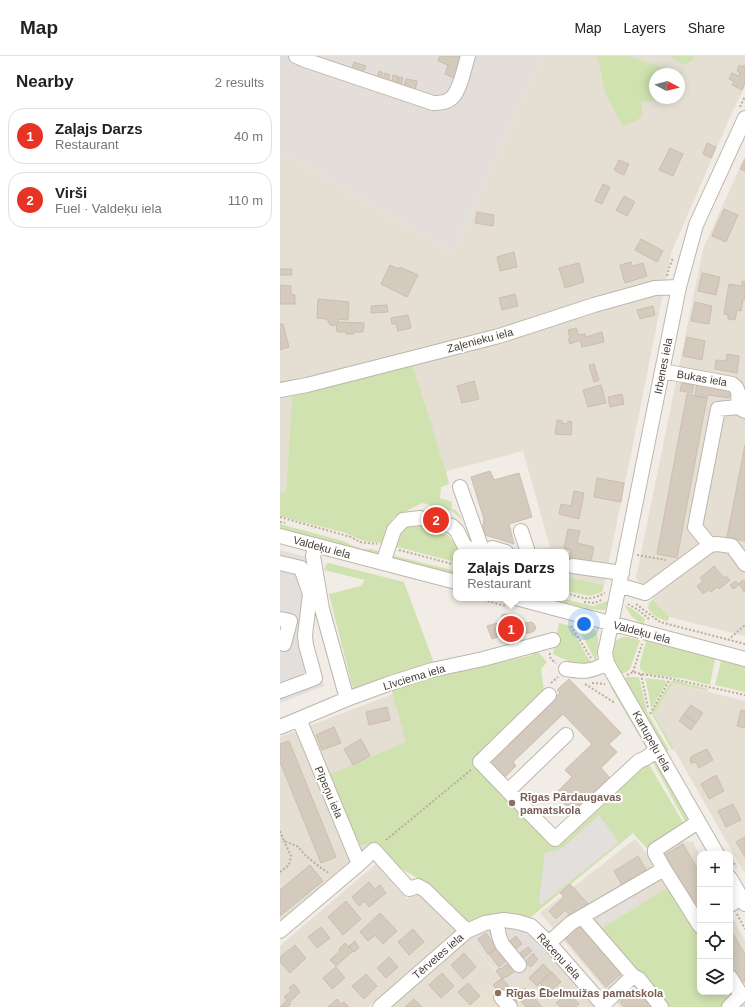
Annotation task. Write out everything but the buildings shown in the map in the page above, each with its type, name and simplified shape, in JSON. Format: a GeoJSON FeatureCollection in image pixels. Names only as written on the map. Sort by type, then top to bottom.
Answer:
{"type":"FeatureCollection","features":[{"type":"Feature","properties":{"kind":"street"},"geometry":{"type":"LineString","coordinates":[[296,56],[433,103],[442,103],[454,97],[468,56]]}},
{"type":"Feature","properties":{"kind":"street","name":"Irbenes iela"},"geometry":{"type":"LineString","coordinates":[[611,624],[617,584],[679,286],[696,225],[745,118]]}},
{"type":"Feature","properties":{"kind":"street","name":"Zaļenieku iela"},"geometry":{"type":"LineString","coordinates":[[280,390],[307,385],[499,336],[594,305],[655,288],[679,286]]}},
{"type":"Feature","properties":{"kind":"street","name":"Bukas iela"},"geometry":{"type":"LineString","coordinates":[[662,371],[732,384],[737,387],[742,409]]}},
{"type":"Feature","properties":{"kind":"street"},"geometry":{"type":"LineString","coordinates":[[710,545],[695,527],[718,409],[742,409]]}},
{"type":"Feature","properties":{"kind":"street"},"geometry":{"type":"LineString","coordinates":[[460,487],[482,549]]}},
{"type":"Feature","properties":{"kind":"street"},"geometry":{"type":"LineString","coordinates":[[383,563],[394,530],[403,520],[420,518],[452,526],[457,531],[464,545],[469,549]]}},
{"type":"Feature","properties":{"kind":"street"},"geometry":{"type":"LineString","coordinates":[[521,531],[527,549]]}},
{"type":"Feature","properties":{"kind":"street","name":"Valdeķu iela"},"geometry":{"type":"LineString","coordinates":[[280,536],[453,581]]}},
{"type":"Feature","properties":{"kind":"street"},"geometry":{"type":"LineString","coordinates":[[573,566],[617,584],[645,593],[710,545],[717,544],[732,546],[743,570]]}},
{"type":"Feature","properties":{"kind":"street"},"geometry":{"type":"LineString","coordinates":[[315,545],[313,556],[322,609],[347,699]]}},
{"type":"Feature","properties":{"kind":"street"},"geometry":{"type":"LineString","coordinates":[[280,563],[301,568],[310,594],[305,635],[306,645],[315,678],[280,691]]}},
{"type":"Feature","properties":{"kind":"street","name":"Valdeķu iela"},"geometry":{"type":"LineString","coordinates":[[527,601],[745,659]]}},
{"type":"Feature","properties":{"kind":"street"},"geometry":{"type":"LineString","coordinates":[[280,619],[290,621],[284,644],[280,643]]}},
{"type":"Feature","properties":{"kind":"street"},"geometry":{"type":"LineString","coordinates":[[566,669],[582,672],[597,669],[607,663],[605,653],[611,624]]}},
{"type":"Feature","properties":{"kind":"street","name":"Līvciema iela"},"geometry":{"type":"LineString","coordinates":[[280,727],[347,699],[432,670],[482,659],[553,640]]}},
{"type":"Feature","properties":{"kind":"street","name":"Kartupeļu iela"},"geometry":{"type":"LineString","coordinates":[[607,663],[714,851]]}},
{"type":"Feature","properties":{"kind":"street"},"geometry":{"type":"LineString","coordinates":[[549,695],[480,762],[555,839],[639,761],[657,750]]}},
{"type":"Feature","properties":{"kind":"street","name":"Pīpeņu iela"},"geometry":{"type":"LineString","coordinates":[[299,719],[359,864]]}},
{"type":"Feature","properties":{"kind":"street"},"geometry":{"type":"LineString","coordinates":[[508,790],[566,735]]}},
{"type":"Feature","properties":{"kind":"street"},"geometry":{"type":"LineString","coordinates":[[698,822],[655,850],[655,854],[699,923]]}},
{"type":"Feature","properties":{"kind":"street"},"geometry":{"type":"LineString","coordinates":[[280,931],[374,850],[409,889],[418,886],[425,890],[467,931]]}},
{"type":"Feature","properties":{"kind":"street"},"geometry":{"type":"LineString","coordinates":[[549,943],[571,923],[664,869]]}},
{"type":"Feature","properties":{"kind":"street"},"geometry":{"type":"LineString","coordinates":[[733,886],[739,902]]}},
{"type":"Feature","properties":{"kind":"street"},"geometry":{"type":"LineString","coordinates":[[582,917],[661,1007]]}},
{"type":"Feature","properties":{"kind":"street"},"geometry":{"type":"LineString","coordinates":[[500,921],[499,936],[502,944],[519,965]]}},
{"type":"Feature","properties":{"kind":"street","name":"Tērvetes iela"},"geometry":{"type":"LineString","coordinates":[[380,1007],[467,931],[485,923],[500,921]]}},
{"type":"Feature","properties":{"kind":"street","name":"Rāceņu iela"},"geometry":{"type":"LineString","coordinates":[[500,921],[518,922],[532,926],[549,943],[604,1006]]}},
{"type":"Feature","properties":{"kind":"street"},"geometry":{"type":"LineString","coordinates":[[604,1006],[633,976]]}},
{"type":"Feature","properties":{"kind":"street"},"geometry":{"type":"LineString","coordinates":[[729,1007],[743,994],[733,981]]}},
{"type":"Feature","properties":{"kind":"path"},"geometry":{"type":"LineString","coordinates":[[280,517],[351,537],[360,542],[377,544]]}},
{"type":"Feature","properties":{"kind":"path"},"geometry":{"type":"LineString","coordinates":[[393,548],[453,563]]}},
{"type":"Feature","properties":{"kind":"path"},"geometry":{"type":"LineString","coordinates":[[639,555],[666,560]]}},
{"type":"Feature","properties":{"kind":"path"},"geometry":{"type":"LineString","coordinates":[[569,594],[587,599],[593,598],[604,593],[617,584]]}},
{"type":"Feature","properties":{"kind":"path"},"geometry":{"type":"LineString","coordinates":[[579,601],[595,603],[608,598]]}},
{"type":"Feature","properties":{"kind":"path"},"geometry":{"type":"LineString","coordinates":[[633,602],[660,622],[745,644]]}},
{"type":"Feature","properties":{"kind":"path"},"geometry":{"type":"LineString","coordinates":[[728,640],[745,625]]}},
{"type":"Feature","properties":{"kind":"path"},"geometry":{"type":"LineString","coordinates":[[553,640],[550,655],[551,660],[566,669]]}},
{"type":"Feature","properties":{"kind":"path"},"geometry":{"type":"LineString","coordinates":[[634,672],[644,641]]}},
{"type":"Feature","properties":{"kind":"path"},"geometry":{"type":"LineString","coordinates":[[622,676],[634,672],[745,695]]}},
{"type":"Feature","properties":{"kind":"path"},"geometry":{"type":"LineString","coordinates":[[641,674],[649,714],[670,679]]}},
{"type":"Feature","properties":{"kind":"path"},"geometry":{"type":"LineString","coordinates":[[607,684],[583,683],[617,705],[614,698]]}},
{"type":"Feature","properties":{"kind":"path"},"geometry":{"type":"LineString","coordinates":[[386,840],[472,769]]}},
{"type":"Feature","properties":{"kind":"path"},"geometry":{"type":"LineString","coordinates":[[280,831],[291,856],[289,864],[280,872]]}},
{"type":"Feature","properties":{"kind":"path"},"geometry":{"type":"LineString","coordinates":[[284,841],[297,846],[306,856],[330,873]]}},
{"type":"Feature","properties":{"kind":"shaded area"},"geometry":{"type":"Polygon","coordinates":[[[280,56],[542,56],[453,253],[280,151],[280,56]]]}},
{"type":"Feature","properties":{"kind":"shaded area"},"geometry":{"type":"Polygon","coordinates":[[[542,56],[745,56],[745,86],[671,253],[604,585],[569,578],[569,549],[540,549],[550,547],[523,451],[446,471],[412,363],[292,396],[286,493],[280,493],[280,151],[453,253],[542,56]]]}},
{"type":"Feature","properties":{"kind":"shaded area"},"geometry":{"type":"Polygon","coordinates":[[[745,156],[745,636],[669,617],[636,578],[703,249],[745,156]]]}},
{"type":"Feature","properties":{"kind":"shaded area"},"geometry":{"type":"Polygon","coordinates":[[[726,360],[745,364],[745,381],[742,379],[740,374],[723,370],[726,360]]]}},
{"type":"Feature","properties":{"kind":"shaded area"},"geometry":{"type":"Polygon","coordinates":[[[280,550],[307,557],[318,596],[311,640],[324,686],[280,703],[280,550]]]}},
{"type":"Feature","properties":{"kind":"shaded area"},"geometry":{"type":"Polygon","coordinates":[[[673,683],[745,701],[745,874],[733,851],[654,714],[673,683]]]}},
{"type":"Feature","properties":{"kind":"shaded area"},"geometry":{"type":"Polygon","coordinates":[[[393,694],[408,743],[373,842],[280,923],[280,737],[393,694]]]}},
{"type":"Feature","properties":{"kind":"shaded area"},"geometry":{"type":"Polygon","coordinates":[[[599,815],[619,842],[541,905],[539,901],[545,853],[561,849],[599,815]]]}},
{"type":"Feature","properties":{"kind":"shaded area"},"geometry":{"type":"Polygon","coordinates":[[[635,839],[651,859],[681,841],[693,842],[698,851],[697,995],[733,995],[733,919],[745,941],[745,1007],[620,1007],[540,913],[635,839]]]}},
{"type":"Feature","properties":{"kind":"shaded area"},"geometry":{"type":"Polygon","coordinates":[[[377,863],[407,899],[420,889],[456,931],[368,1007],[280,1007],[280,946],[377,863]]]}},
{"type":"Feature","properties":{"kind":"shaded area"},"geometry":{"type":"Polygon","coordinates":[[[635,896],[639,903],[601,925],[597,918],[635,896]]]}},
{"type":"Feature","properties":{"kind":"shaded area"},"geometry":{"type":"Polygon","coordinates":[[[499,927],[520,929],[529,935],[548,954],[510,987],[468,938],[499,927]]]}},
{"type":"Feature","properties":{"kind":"shaded area"},"geometry":{"type":"Polygon","coordinates":[[[468,938],[500,977],[465,1007],[390,1007],[468,938]]]}},
{"type":"Feature","properties":{"kind":"shaded area"},"geometry":{"type":"Polygon","coordinates":[[[548,954],[595,1007],[528,1007],[510,987],[548,954]]]}},
{"type":"Feature","properties":{"kind":"shaded area","name":"Rīgas Ēbelmuižas pamatskola"},"geometry":{"type":"Polygon","coordinates":[[[500,977],[528,1007],[465,1007],[500,977]]]}},
{"type":"Feature","properties":{"kind":"green space"},"geometry":{"type":"Polygon","coordinates":[[[593,56],[628,56],[665,68],[649,68],[649,102],[642,102],[642,117],[623,127],[605,92],[598,58],[593,56]]]}},
{"type":"Feature","properties":{"kind":"green space"},"geometry":{"type":"Polygon","coordinates":[[[670,56],[693,56],[693,60],[683,65],[670,56]]]}},
{"type":"Feature","properties":{"kind":"green space"},"geometry":{"type":"Polygon","coordinates":[[[412,363],[449,484],[441,487],[440,498],[452,502],[452,509],[457,511],[462,520],[452,511],[422,503],[393,518],[384,544],[361,540],[346,533],[280,516],[280,493],[286,492],[292,396],[412,363]]]}},
{"type":"Feature","properties":{"kind":"green space"},"geometry":{"type":"Polygon","coordinates":[[[280,524],[343,541],[363,549],[371,549],[381,552],[377,554],[280,528],[280,524]]]}},
{"type":"Feature","properties":{"kind":"green space"},"geometry":{"type":"Polygon","coordinates":[[[421,524],[448,535],[459,549],[453,549],[453,561],[393,546],[396,535],[407,525],[421,524]]]}},
{"type":"Feature","properties":{"kind":"green space"},"geometry":{"type":"Polygon","coordinates":[[[391,555],[453,570],[453,573],[393,558],[391,555]]]}},
{"type":"Feature","properties":{"kind":"green space"},"geometry":{"type":"Polygon","coordinates":[[[329,563],[404,582],[434,663],[353,689],[329,594],[361,586],[365,580],[324,570],[326,564],[329,563]]]}},
{"type":"Feature","properties":{"kind":"green space"},"geometry":{"type":"Polygon","coordinates":[[[569,578],[604,585],[602,592],[590,596],[569,592],[569,578]]]}},
{"type":"Feature","properties":{"kind":"green space"},"geometry":{"type":"Polygon","coordinates":[[[653,599],[669,617],[668,621],[656,617],[650,611],[648,608],[649,603],[653,599]]]}},
{"type":"Feature","properties":{"kind":"green space"},"geometry":{"type":"Polygon","coordinates":[[[569,600],[593,606],[607,601],[605,610],[577,606],[560,601],[569,600]]]}},
{"type":"Feature","properties":{"kind":"green space"},"geometry":{"type":"Polygon","coordinates":[[[625,605],[645,619],[644,625],[633,617],[625,605]]]}},
{"type":"Feature","properties":{"kind":"green space"},"geometry":{"type":"Polygon","coordinates":[[[575,621],[591,626],[595,630],[598,640],[596,662],[575,621]]]}},
{"type":"Feature","properties":{"kind":"green space"},"geometry":{"type":"Polygon","coordinates":[[[559,623],[570,626],[592,665],[572,663],[553,654],[559,623]]]}},
{"type":"Feature","properties":{"kind":"green space"},"geometry":{"type":"Polygon","coordinates":[[[623,637],[640,640],[630,669],[621,674],[612,653],[612,649],[617,640],[623,637]]]}},
{"type":"Feature","properties":{"kind":"green space"},"geometry":{"type":"Polygon","coordinates":[[[646,641],[715,659],[710,685],[686,679],[646,674],[640,669],[640,664],[646,641]]]}},
{"type":"Feature","properties":{"kind":"green space","name":"Rīgas Pārdaugavas pamatskola"},"geometry":{"type":"Polygon","coordinates":[[[531,649],[539,653],[547,662],[541,669],[544,692],[474,761],[555,845],[647,761],[685,826],[649,851],[633,833],[526,921],[466,929],[420,880],[398,868],[376,842],[356,846],[327,776],[406,742],[391,688],[497,661],[503,662],[532,655],[531,649]]]}},
{"type":"Feature","properties":{"kind":"green space"},"geometry":{"type":"Polygon","coordinates":[[[721,661],[745,667],[745,692],[715,685],[721,661]]]}},
{"type":"Feature","properties":{"kind":"green space"},"geometry":{"type":"Polygon","coordinates":[[[627,677],[639,677],[647,712],[669,750],[666,752],[624,679],[627,677]]]}},
{"type":"Feature","properties":{"kind":"green space"},"geometry":{"type":"Polygon","coordinates":[[[645,678],[664,680],[667,682],[651,709],[649,695],[645,678]]]}},
{"type":"Feature","properties":{"kind":"green space"},"geometry":{"type":"Polygon","coordinates":[[[673,680],[708,689],[708,691],[673,683],[654,714],[674,749],[672,750],[652,713],[653,709],[673,680]]]}},
{"type":"Feature","properties":{"kind":"green space"},"geometry":{"type":"Polygon","coordinates":[[[614,684],[651,749],[648,751],[610,686],[614,684]]]}},
{"type":"Feature","properties":{"kind":"green space"},"geometry":{"type":"Polygon","coordinates":[[[650,757],[653,757],[690,818],[687,825],[650,757]]]}},
{"type":"Feature","properties":{"kind":"green space"},"geometry":{"type":"Polygon","coordinates":[[[669,887],[697,931],[697,995],[733,995],[733,990],[736,994],[722,1007],[662,1007],[601,929],[669,887]]]}},
{"type":"Feature","properties":{"kind":"place","name":"Virši"},"geometry":{"type":"Point","coordinates":[436,520]}},
{"type":"Feature","properties":{"kind":"place","name":"Zaļajs Darzs"},"geometry":{"type":"Point","coordinates":[511,629]}},
{"type":"Feature","properties":{"kind":"place","name":"Rīgas Pārdaugavas pamatskola"},"geometry":{"type":"Point","coordinates":[512,803]}},
{"type":"Feature","properties":{"kind":"place","name":"Rīgas Ēbelmuižas pamatskola"},"geometry":{"type":"Point","coordinates":[498,993]}}]}
